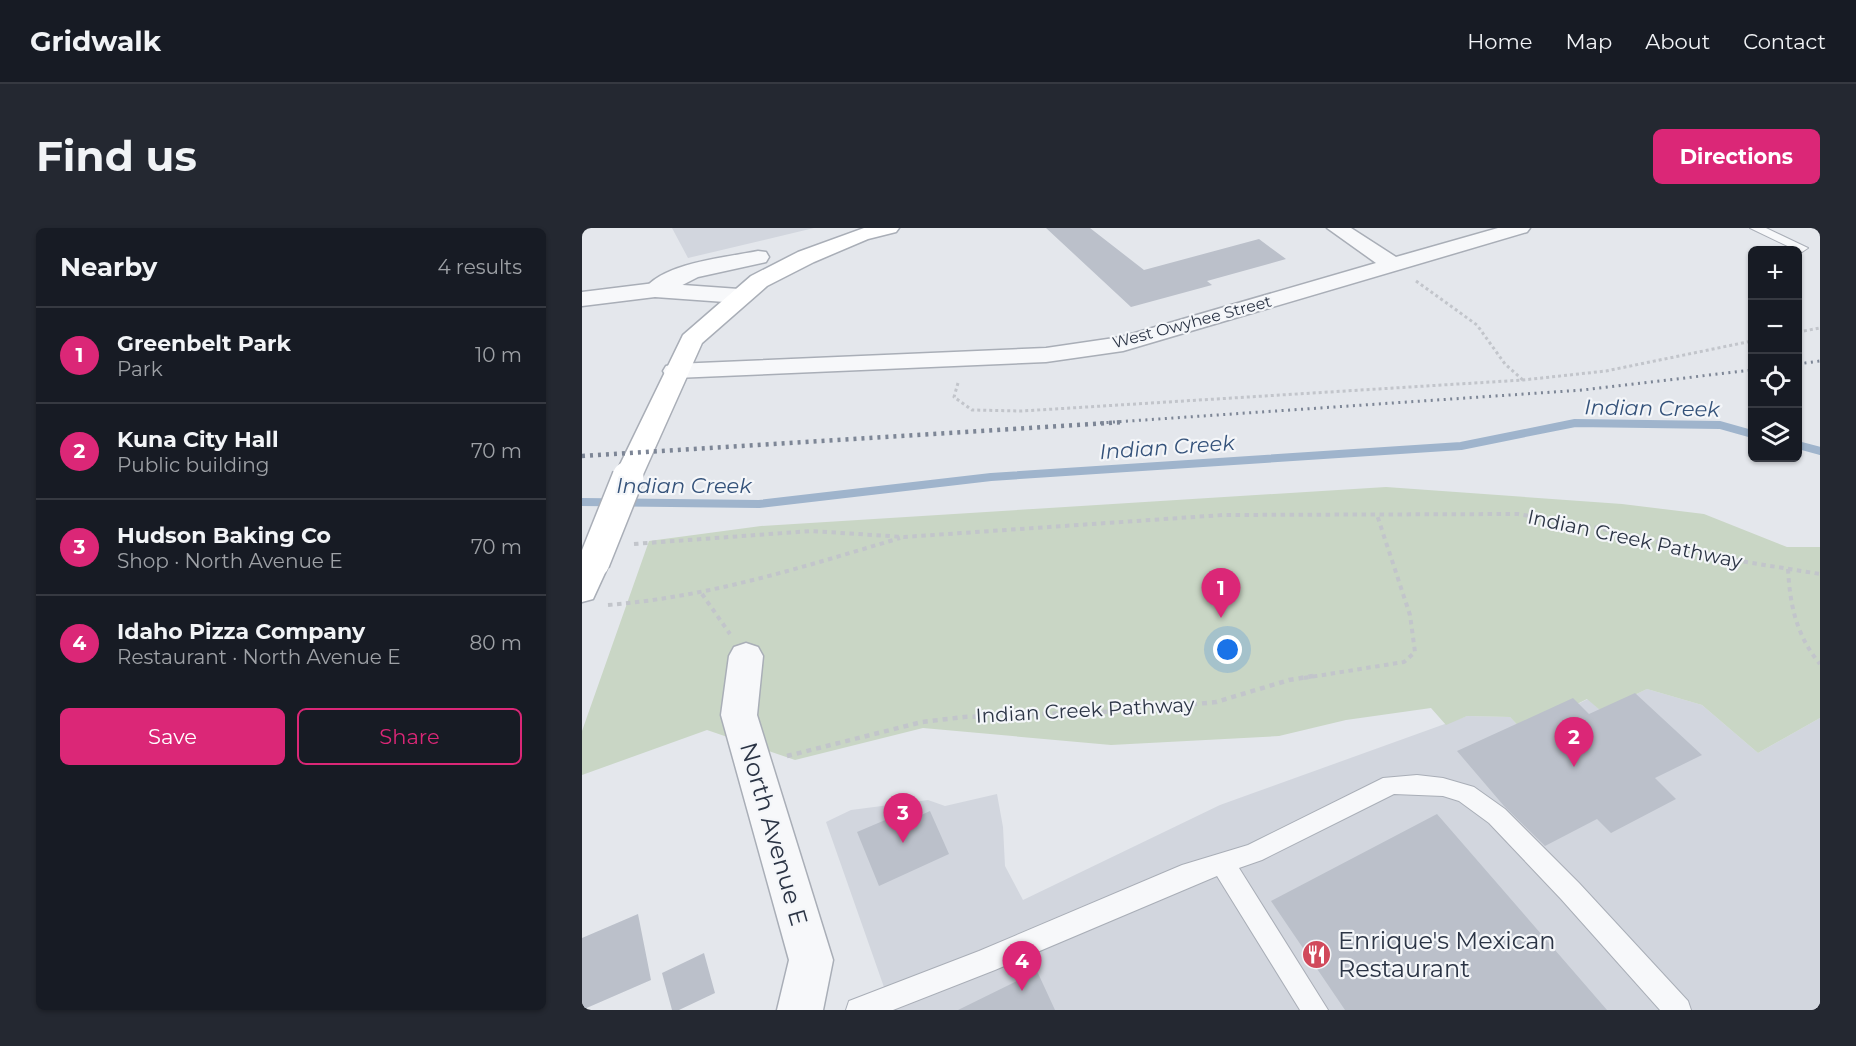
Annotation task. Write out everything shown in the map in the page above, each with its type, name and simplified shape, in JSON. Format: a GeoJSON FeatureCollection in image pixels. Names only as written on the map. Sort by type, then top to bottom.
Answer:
{"type":"FeatureCollection","features":[{"type":"Feature","properties":{"kind":"main road"},"geometry":{"type":"LineString","coordinates":[[595,598],[594,562],[628,477],[691,340],[759,281],[806,257],[861,235],[889,228]]}},
{"type":"Feature","properties":{"kind":"street"},"geometry":{"type":"LineString","coordinates":[[1337,228],[1393,265]]}},
{"type":"Feature","properties":{"kind":"street","name":"West Owyhee Street"},"geometry":{"type":"LineString","coordinates":[[675,371],[1046,355],[1123,344],[1520,228]]}},
{"type":"Feature","properties":{"kind":"street"},"geometry":{"type":"LineString","coordinates":[[655,290],[666,281],[680,276],[758,258]]}},
{"type":"Feature","properties":{"kind":"street"},"geometry":{"type":"LineString","coordinates":[[582,298],[655,290],[739,296]]}},
{"type":"Feature","properties":{"kind":"street","name":"North Avenue E"},"geometry":{"type":"LineString","coordinates":[[746,656],[739,715],[811,960],[800,1010]]}},
{"type":"Feature","properties":{"kind":"lane"},"geometry":{"type":"LineString","coordinates":[[1756,228],[1797,246]]}},
{"type":"Feature","properties":{"kind":"lane"},"geometry":{"type":"LineString","coordinates":[[859,1010],[986,961],[1191,873],[1254,853],[1391,785],[1443,787],[1466,794],[1497,816],[1525,843],[1678,1010]]}},
{"type":"Feature","properties":{"kind":"lane"},"geometry":{"type":"LineString","coordinates":[[1222,863],[1315,1010]]}},
{"type":"Feature","properties":{"kind":"path"},"geometry":{"type":"LineString","coordinates":[[1393,265],[1458,310],[1484,333],[1507,369],[1523,380]]}},
{"type":"Feature","properties":{"kind":"path"},"geometry":{"type":"LineString","coordinates":[[1802,331],[1820,328]]}},
{"type":"Feature","properties":{"kind":"path"},"geometry":{"type":"LineString","coordinates":[[965,358],[954,397],[972,410],[1022,411],[1523,380],[1605,371],[1748,342]]}},
{"type":"Feature","properties":{"kind":"path","name":"Indian Creek Pathway"},"geometry":{"type":"LineString","coordinates":[[628,544],[811,531],[904,537],[1223,515],[1518,514],[1590,526],[1740,561],[1820,574]]}},
{"type":"Feature","properties":{"kind":"path","name":"Indian Creek Pathway"},"geometry":{"type":"LineString","coordinates":[[755,769],[788,755],[922,722],[964,717],[1125,711],[1216,702],[1288,680],[1404,662],[1415,652],[1410,615],[1377,515]]}},
{"type":"Feature","properties":{"kind":"path","name":"Indian Creek Pathway"},"geometry":{"type":"LineString","coordinates":[[595,598],[657,602],[702,594],[904,537]]}},
{"type":"Feature","properties":{"kind":"path"},"geometry":{"type":"LineString","coordinates":[[1788,569],[1795,627],[1808,651],[1820,664]]}},
{"type":"Feature","properties":{"kind":"path"},"geometry":{"type":"LineString","coordinates":[[702,594],[746,656]]}},
{"type":"Feature","properties":{"kind":"shaded area"},"geometry":{"type":"Polygon","coordinates":[[[672,228],[814,228],[688,258],[672,228]]]}},
{"type":"Feature","properties":{"kind":"shaded area"},"geometry":{"type":"Polygon","coordinates":[[[1647,689],[1702,705],[1758,753],[1820,718],[1820,1010],[892,1010],[826,822],[851,810],[928,800],[945,806],[997,794],[1003,827],[1005,866],[1023,900],[1220,805],[1467,716],[1510,717],[1523,731],[1588,699],[1601,711],[1647,689]]]}},
{"type":"Feature","properties":{"kind":"green space"},"geometry":{"type":"Polygon","coordinates":[[[1386,487],[1622,504],[1704,514],[1787,547],[1820,547],[1820,718],[1758,753],[1702,705],[1647,689],[1601,711],[1587,699],[1523,731],[1510,717],[1467,716],[1446,725],[1431,708],[1346,720],[1279,736],[1111,745],[923,728],[795,760],[707,730],[582,775],[582,731],[649,541],[761,526],[1386,487]]]}},
{"type":"Feature","properties":{"kind":"building"},"geometry":{"type":"Polygon","coordinates":[[[1046,228],[1090,228],[1144,270],[1259,239],[1286,259],[1207,281],[1212,285],[1131,307],[1046,228]]]}},
{"type":"Feature","properties":{"kind":"building"},"geometry":{"type":"Polygon","coordinates":[[[1635,693],[1702,755],[1655,778],[1676,799],[1611,833],[1597,819],[1545,846],[1504,806],[1457,751],[1573,698],[1589,714],[1635,693]]]}},
{"type":"Feature","properties":{"kind":"building"},"geometry":{"type":"Polygon","coordinates":[[[930,811],[949,854],[879,886],[857,832],[904,812],[908,821],[930,811]]]}},
{"type":"Feature","properties":{"kind":"building"},"geometry":{"type":"Polygon","coordinates":[[[1437,814],[1607,1010],[1345,1010],[1271,901],[1437,814]]]}},
{"type":"Feature","properties":{"kind":"building"},"geometry":{"type":"Polygon","coordinates":[[[638,914],[651,980],[582,1010],[582,938],[638,914]]]}},
{"type":"Feature","properties":{"kind":"building"},"geometry":{"type":"Polygon","coordinates":[[[704,953],[715,993],[679,1010],[672,1010],[662,973],[704,953]]]}},
{"type":"Feature","properties":{"kind":"building"},"geometry":{"type":"Polygon","coordinates":[[[1037,971],[1055,1010],[958,1010],[1037,971]]]}},
{"type":"Feature","properties":{"kind":"waterway","name":"Indian Creek"},"geometry":{"type":"LineString","coordinates":[[582,502],[759,504],[991,477],[1461,446],[1575,423]]}},
{"type":"Feature","properties":{"kind":"waterway","name":"Indian Creek"},"geometry":{"type":"LineString","coordinates":[[1575,423],[1588,423]]}},
{"type":"Feature","properties":{"kind":"waterway","name":"Indian Creek"},"geometry":{"type":"LineString","coordinates":[[1575,423],[1720,425],[1748,433]]}},
{"type":"Feature","properties":{"kind":"waterway","name":"Indian Creek"},"geometry":{"type":"LineString","coordinates":[[1802,446],[1820,451]]}},
{"type":"Feature","properties":{"kind":"railway"},"geometry":{"type":"LineString","coordinates":[[1802,363],[1820,361]]}},
{"type":"Feature","properties":{"kind":"railway"},"geometry":{"type":"LineString","coordinates":[[1100,423],[1583,390],[1748,370]]}},
{"type":"Feature","properties":{"kind":"railway"},"geometry":{"type":"LineString","coordinates":[[582,456],[1123,422]]}},
{"type":"Feature","properties":{"kind":"place","name":"Greenbelt Park"},"geometry":{"type":"Point","coordinates":[1221,618]}},
{"type":"Feature","properties":{"kind":"place","name":"Kuna City Hall"},"geometry":{"type":"Point","coordinates":[1574,767]}},
{"type":"Feature","properties":{"kind":"place","name":"Hudson Baking Co"},"geometry":{"type":"Point","coordinates":[903,843]}},
{"type":"Feature","properties":{"kind":"place","name":"Enrique's Mexican Restaurant"},"geometry":{"type":"Point","coordinates":[1317,954]}},
{"type":"Feature","properties":{"kind":"place","name":"Idaho Pizza Company"},"geometry":{"type":"Point","coordinates":[1022,991]}}]}
